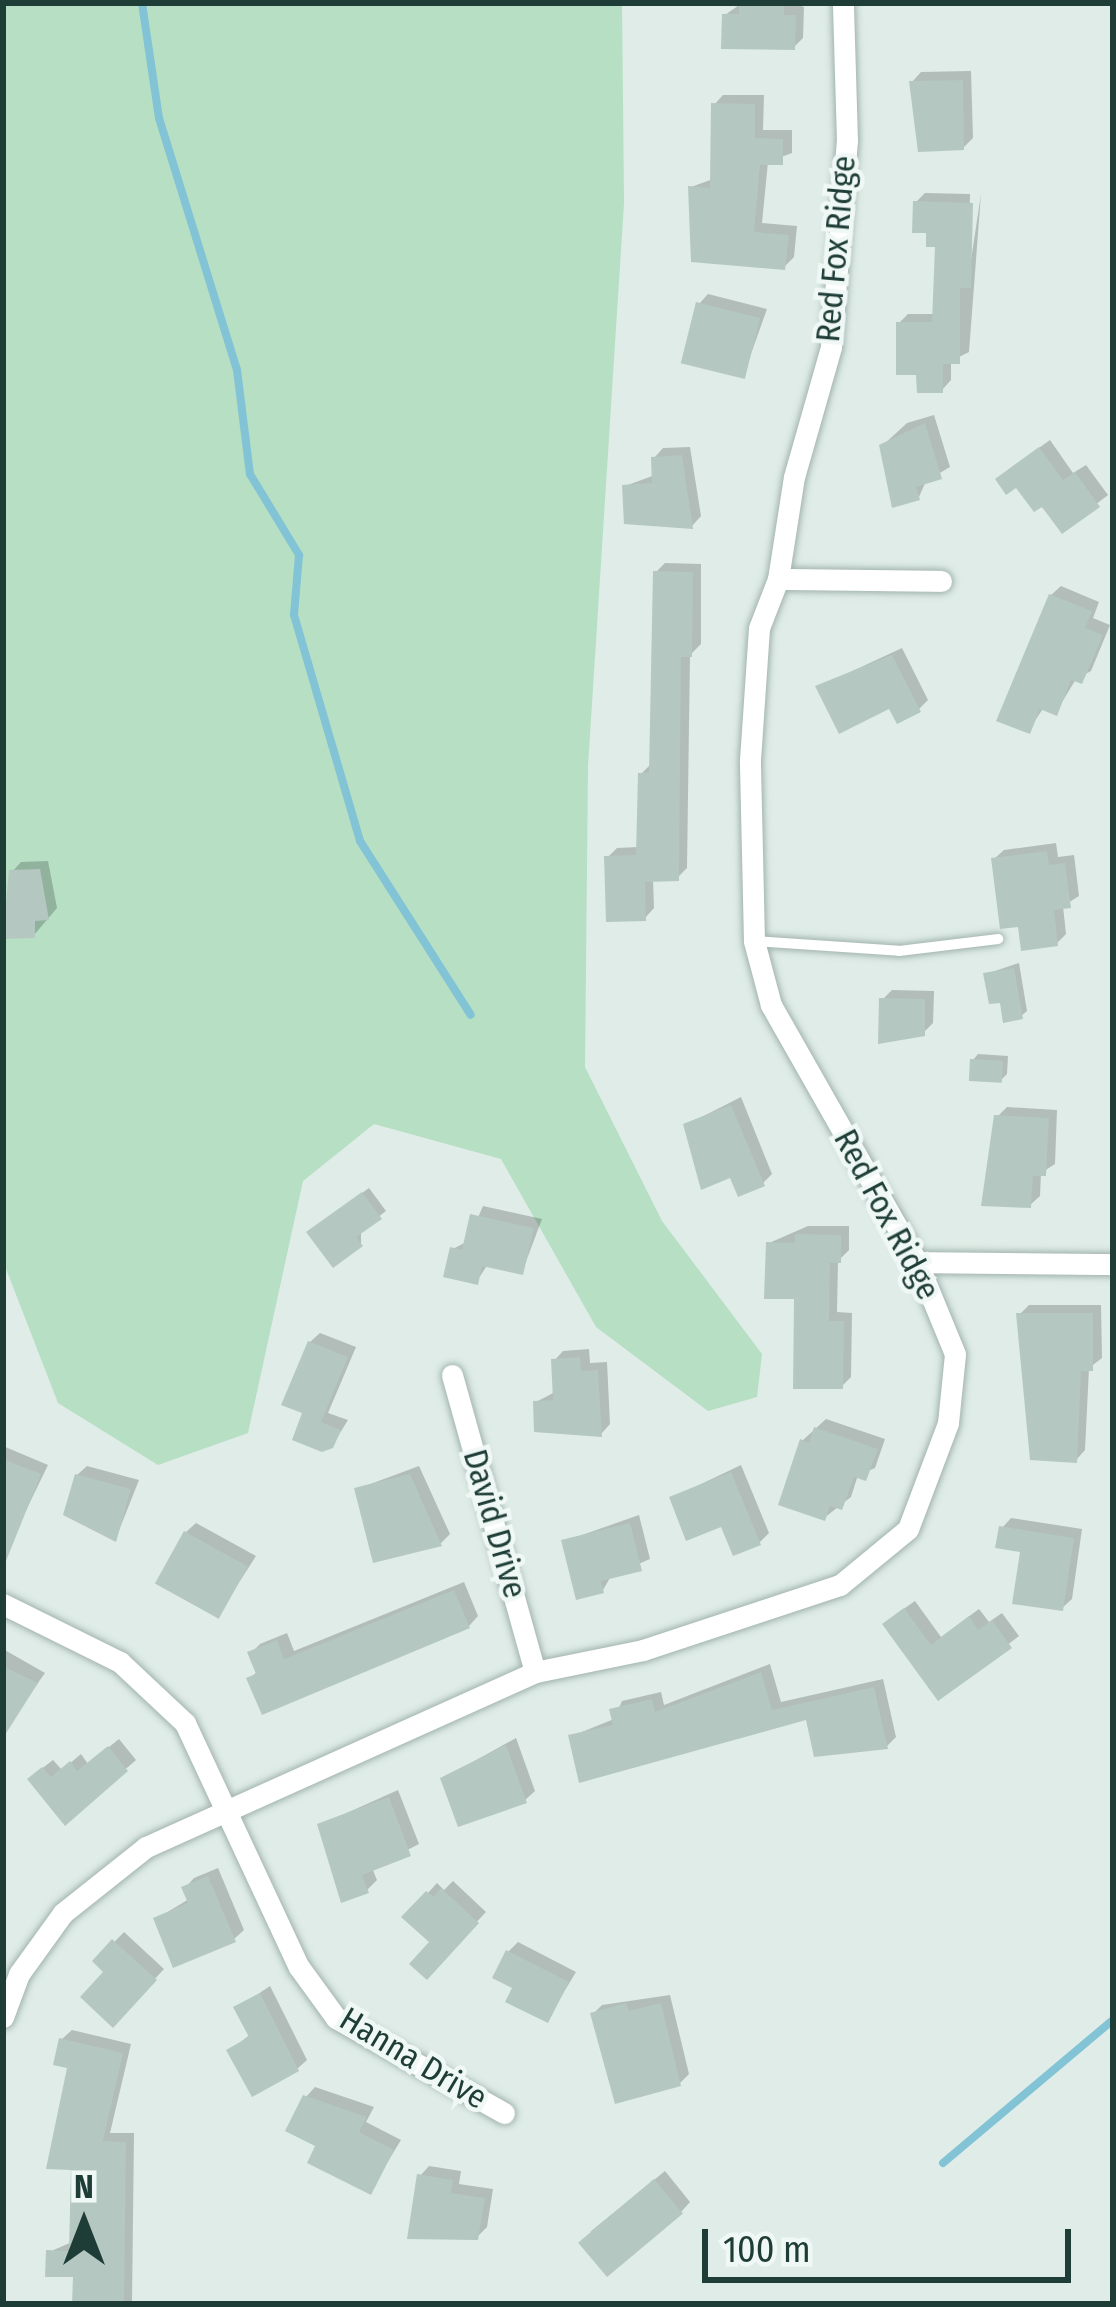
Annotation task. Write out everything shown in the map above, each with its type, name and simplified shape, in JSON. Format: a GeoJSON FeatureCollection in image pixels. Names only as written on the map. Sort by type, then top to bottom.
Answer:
{"type":"FeatureCollection","features":[{"type":"Feature","properties":{"kind":"street","name":"Red Fox Ridge"},"geometry":{"type":"LineString","coordinates":[[3,2017],[19,1974],[63,1913],[146,1847],[535,1672],[644,1650],[840,1585],[908,1529],[948,1424],[955,1354],[917,1262],[771,1005],[754,941],[750,760],[759,628],[778,579],[794,477],[831,346],[847,142],[843,3]]}},
{"type":"Feature","properties":{"kind":"street"},"geometry":{"type":"LineString","coordinates":[[778,579],[941,581]]}},
{"type":"Feature","properties":{"kind":"street"},"geometry":{"type":"LineString","coordinates":[[917,1262],[1113,1264]]}},
{"type":"Feature","properties":{"kind":"street","name":"David Drive"},"geometry":{"type":"LineString","coordinates":[[452,1376],[535,1672]]}},
{"type":"Feature","properties":{"kind":"street","name":"Hanna Drive"},"geometry":{"type":"LineString","coordinates":[[3,1604],[120,1661],[185,1724],[299,1967],[336,2018],[503,2113]]}},
{"type":"Feature","properties":{"kind":"lane"},"geometry":{"type":"LineString","coordinates":[[754,941],[899,951],[998,939]]}},
{"type":"Feature","properties":{"kind":"green space"},"geometry":{"type":"Polygon","coordinates":[[[3,3],[622,3],[624,203],[588,766],[585,1067],[662,1221],[762,1354],[757,1397],[708,1411],[596,1327],[501,1159],[374,1124],[303,1181],[248,1433],[158,1465],[58,1403],[3,1261],[3,3]]]}},
{"type":"Feature","properties":{"kind":"building"},"geometry":{"type":"Polygon","coordinates":[[[739,3],[784,3],[784,15],[796,15],[795,50],[721,49],[722,14],[739,14],[739,3]]]}},
{"type":"Feature","properties":{"kind":"building"},"geometry":{"type":"Polygon","coordinates":[[[963,80],[964,150],[918,152],[909,81],[963,80]]]}},
{"type":"Feature","properties":{"kind":"building"},"geometry":{"type":"Polygon","coordinates":[[[711,103],[755,104],[755,138],[783,139],[783,165],[760,165],[754,232],[789,235],[785,270],[691,262],[688,186],[710,188],[711,103]]]}},
{"type":"Feature","properties":{"kind":"building"},"geometry":{"type":"Polygon","coordinates":[[[913,201],[973,203],[971,288],[960,288],[960,364],[943,364],[943,393],[917,393],[916,375],[896,375],[896,322],[932,322],[935,247],[926,247],[926,233],[912,233],[913,201]]]}},
{"type":"Feature","properties":{"kind":"building"},"geometry":{"type":"Polygon","coordinates":[[[696,302],[760,318],[745,379],[681,363],[696,302]]]}},
{"type":"Feature","properties":{"kind":"building"},"geometry":{"type":"Polygon","coordinates":[[[925,423],[942,479],[916,487],[920,500],[892,508],[879,445],[925,423]]]}},
{"type":"Feature","properties":{"kind":"building"},"geometry":{"type":"Polygon","coordinates":[[[1039,447],[1063,480],[1075,472],[1100,507],[1062,534],[1042,507],[1034,512],[1016,488],[1006,495],[995,479],[1039,447]]]}},
{"type":"Feature","properties":{"kind":"building"},"geometry":{"type":"Polygon","coordinates":[[[682,455],[693,529],[624,524],[622,485],[652,483],[651,457],[682,455]]]}},
{"type":"Feature","properties":{"kind":"building"},"geometry":{"type":"Polygon","coordinates":[[[653,571],[693,572],[692,657],[681,657],[679,881],[645,882],[646,921],[606,922],[604,856],[636,855],[638,773],[649,773],[653,571]]]}},
{"type":"Feature","properties":{"kind":"building"},"geometry":{"type":"Polygon","coordinates":[[[1049,594],[1092,611],[1085,628],[1103,635],[1082,684],[1071,680],[1057,716],[1040,709],[1030,734],[996,721],[1049,594]]]}},
{"type":"Feature","properties":{"kind":"building"},"geometry":{"type":"Polygon","coordinates":[[[892,655],[921,712],[897,724],[889,709],[839,734],[815,686],[892,655]]]}},
{"type":"Feature","properties":{"kind":"building"},"geometry":{"type":"Polygon","coordinates":[[[1047,851],[1049,865],[1065,863],[1071,908],[1054,910],[1058,946],[1021,951],[1018,927],[1000,929],[991,858],[1047,851]]]}},
{"type":"Feature","properties":{"kind":"building"},"geometry":{"type":"Polygon","coordinates":[[[40,869],[49,920],[35,921],[35,938],[3,939],[9,870],[40,869]]]}},
{"type":"Feature","properties":{"kind":"building"},"geometry":{"type":"Polygon","coordinates":[[[1014,968],[1023,1019],[1003,1023],[1000,1003],[989,1004],[983,973],[1014,968]]]}},
{"type":"Feature","properties":{"kind":"building"},"geometry":{"type":"Polygon","coordinates":[[[879,998],[925,999],[925,1036],[878,1044],[879,998]]]}},
{"type":"Feature","properties":{"kind":"building"},"geometry":{"type":"Polygon","coordinates":[[[970,1059],[1003,1061],[1002,1083],[969,1081],[970,1059]]]}},
{"type":"Feature","properties":{"kind":"building"},"geometry":{"type":"Polygon","coordinates":[[[731,1105],[765,1186],[738,1197],[730,1178],[701,1190],[683,1124],[731,1105]]]}},
{"type":"Feature","properties":{"kind":"building"},"geometry":{"type":"Polygon","coordinates":[[[994,1115],[1049,1118],[1046,1176],[1033,1176],[1031,1208],[981,1206],[994,1115]]]}},
{"type":"Feature","properties":{"kind":"building"},"geometry":{"type":"Polygon","coordinates":[[[362,1192],[382,1219],[356,1237],[363,1246],[333,1268],[306,1232],[362,1192]]]}},
{"type":"Feature","properties":{"kind":"building"},"geometry":{"type":"Polygon","coordinates":[[[470,1214],[534,1228],[523,1275],[482,1266],[478,1285],[443,1277],[450,1247],[462,1250],[470,1214]]]}},
{"type":"Feature","properties":{"kind":"building"},"geometry":{"type":"Polygon","coordinates":[[[795,1234],[841,1235],[841,1263],[830,1263],[829,1321],[844,1321],[843,1389],[793,1389],[794,1299],[764,1299],[766,1242],[795,1243],[795,1234]]]}},
{"type":"Feature","properties":{"kind":"building"},"geometry":{"type":"Polygon","coordinates":[[[1016,1313],[1093,1313],[1093,1371],[1081,1371],[1077,1463],[1030,1460],[1016,1313]]]}},
{"type":"Feature","properties":{"kind":"building"},"geometry":{"type":"Polygon","coordinates":[[[308,1341],[348,1357],[321,1422],[341,1430],[333,1448],[322,1452],[292,1440],[302,1413],[281,1405],[308,1341]]]}},
{"type":"Feature","properties":{"kind":"building"},"geometry":{"type":"Polygon","coordinates":[[[580,1357],[581,1371],[598,1370],[602,1437],[534,1432],[533,1401],[553,1400],[551,1359],[580,1357]]]}},
{"type":"Feature","properties":{"kind":"building"},"geometry":{"type":"Polygon","coordinates":[[[814,1427],[878,1449],[866,1481],[854,1477],[842,1510],[830,1506],[825,1521],[778,1505],[800,1439],[809,1443],[814,1427]]]}},
{"type":"Feature","properties":{"kind":"building"},"geometry":{"type":"Polygon","coordinates":[[[3,1459],[41,1474],[4,1566],[3,1566],[3,1459]]]}},
{"type":"Feature","properties":{"kind":"building"},"geometry":{"type":"Polygon","coordinates":[[[731,1472],[761,1545],[733,1556],[721,1527],[686,1541],[669,1497],[731,1472]]]}},
{"type":"Feature","properties":{"kind":"building"},"geometry":{"type":"Polygon","coordinates":[[[75,1474],[131,1489],[116,1542],[63,1515],[75,1474]]]}},
{"type":"Feature","properties":{"kind":"building"},"geometry":{"type":"Polygon","coordinates":[[[410,1474],[442,1546],[373,1563],[354,1488],[410,1474]]]}},
{"type":"Feature","properties":{"kind":"building"},"geometry":{"type":"Polygon","coordinates":[[[630,1523],[642,1571],[601,1581],[604,1593],[576,1600],[561,1540],[630,1523]]]}},
{"type":"Feature","properties":{"kind":"building"},"geometry":{"type":"Polygon","coordinates":[[[999,1526],[1074,1538],[1063,1611],[1012,1604],[1020,1552],[995,1548],[999,1526]]]}},
{"type":"Feature","properties":{"kind":"building"},"geometry":{"type":"Polygon","coordinates":[[[184,1531],[248,1566],[219,1619],[155,1583],[184,1531]]]}},
{"type":"Feature","properties":{"kind":"building"},"geometry":{"type":"Polygon","coordinates":[[[454,1590],[470,1628],[262,1715],[246,1678],[256,1674],[247,1652],[277,1640],[284,1659],[454,1590]]]}},
{"type":"Feature","properties":{"kind":"building"},"geometry":{"type":"Polygon","coordinates":[[[904,1608],[931,1645],[969,1616],[978,1630],[992,1620],[1012,1648],[938,1701],[882,1624],[904,1608]]]}},
{"type":"Feature","properties":{"kind":"building"},"geometry":{"type":"Polygon","coordinates":[[[3,1666],[38,1683],[3,1738],[3,1666]]]}},
{"type":"Feature","properties":{"kind":"building"},"geometry":{"type":"Polygon","coordinates":[[[761,1672],[772,1710],[874,1687],[888,1749],[814,1757],[806,1720],[579,1783],[568,1735],[613,1725],[609,1709],[652,1699],[655,1712],[761,1672]]]}},
{"type":"Feature","properties":{"kind":"building"},"geometry":{"type":"Polygon","coordinates":[[[506,1745],[527,1803],[458,1827],[440,1778],[506,1745]]]}},
{"type":"Feature","properties":{"kind":"building"},"geometry":{"type":"Polygon","coordinates":[[[108,1746],[128,1771],[65,1826],[27,1779],[42,1767],[51,1777],[70,1761],[77,1771],[108,1746]]]}},
{"type":"Feature","properties":{"kind":"building"},"geometry":{"type":"Polygon","coordinates":[[[389,1797],[411,1856],[362,1875],[369,1893],[341,1903],[317,1824],[389,1797]]]}},
{"type":"Feature","properties":{"kind":"building"},"geometry":{"type":"Polygon","coordinates":[[[208,1876],[236,1942],[173,1968],[153,1918],[188,1903],[181,1887],[208,1876]]]}},
{"type":"Feature","properties":{"kind":"building"},"geometry":{"type":"Polygon","coordinates":[[[441,1888],[479,1923],[427,1980],[409,1964],[429,1942],[401,1917],[426,1891],[434,1897],[441,1888]]]}},
{"type":"Feature","properties":{"kind":"building"},"geometry":{"type":"Polygon","coordinates":[[[112,1939],[157,1980],[113,2028],[80,1997],[103,1972],[92,1961],[112,1939]]]}},
{"type":"Feature","properties":{"kind":"building"},"geometry":{"type":"Polygon","coordinates":[[[506,1950],[569,1982],[548,2023],[505,2002],[512,1988],[492,1978],[506,1950]]]}},
{"type":"Feature","properties":{"kind":"building"},"geometry":{"type":"Polygon","coordinates":[[[260,1993],[299,2071],[252,2097],[226,2050],[249,2037],[233,2007],[260,1993]]]}},
{"type":"Feature","properties":{"kind":"building"},"geometry":{"type":"Polygon","coordinates":[[[626,2003],[629,2011],[661,2003],[681,2086],[615,2104],[590,2013],[626,2003]]]}},
{"type":"Feature","properties":{"kind":"building"},"geometry":{"type":"Polygon","coordinates":[[[59,2038],[123,2053],[103,2141],[126,2142],[124,2304],[72,2304],[73,2277],[45,2277],[46,2250],[69,2251],[71,2170],[46,2169],[67,2068],[53,2065],[59,2038]]]}},
{"type":"Feature","properties":{"kind":"building"},"geometry":{"type":"Polygon","coordinates":[[[303,2095],[367,2117],[359,2132],[394,2150],[371,2195],[307,2163],[315,2146],[285,2131],[303,2095]]]}},
{"type":"Feature","properties":{"kind":"building"},"geometry":{"type":"Polygon","coordinates":[[[417,2174],[453,2180],[451,2193],[485,2198],[478,2240],[407,2239],[417,2174]]]}},
{"type":"Feature","properties":{"kind":"building"},"geometry":{"type":"Polygon","coordinates":[[[654,2179],[683,2213],[607,2277],[578,2243],[654,2179]]]}},
{"type":"Feature","properties":{"kind":"waterway"},"geometry":{"type":"LineString","coordinates":[[142,3],[159,118],[237,370],[250,474],[299,555],[294,615],[360,841],[471,1015]]}},
{"type":"Feature","properties":{"kind":"waterway"},"geometry":{"type":"LineString","coordinates":[[943,2163],[1113,2020]]}}]}
